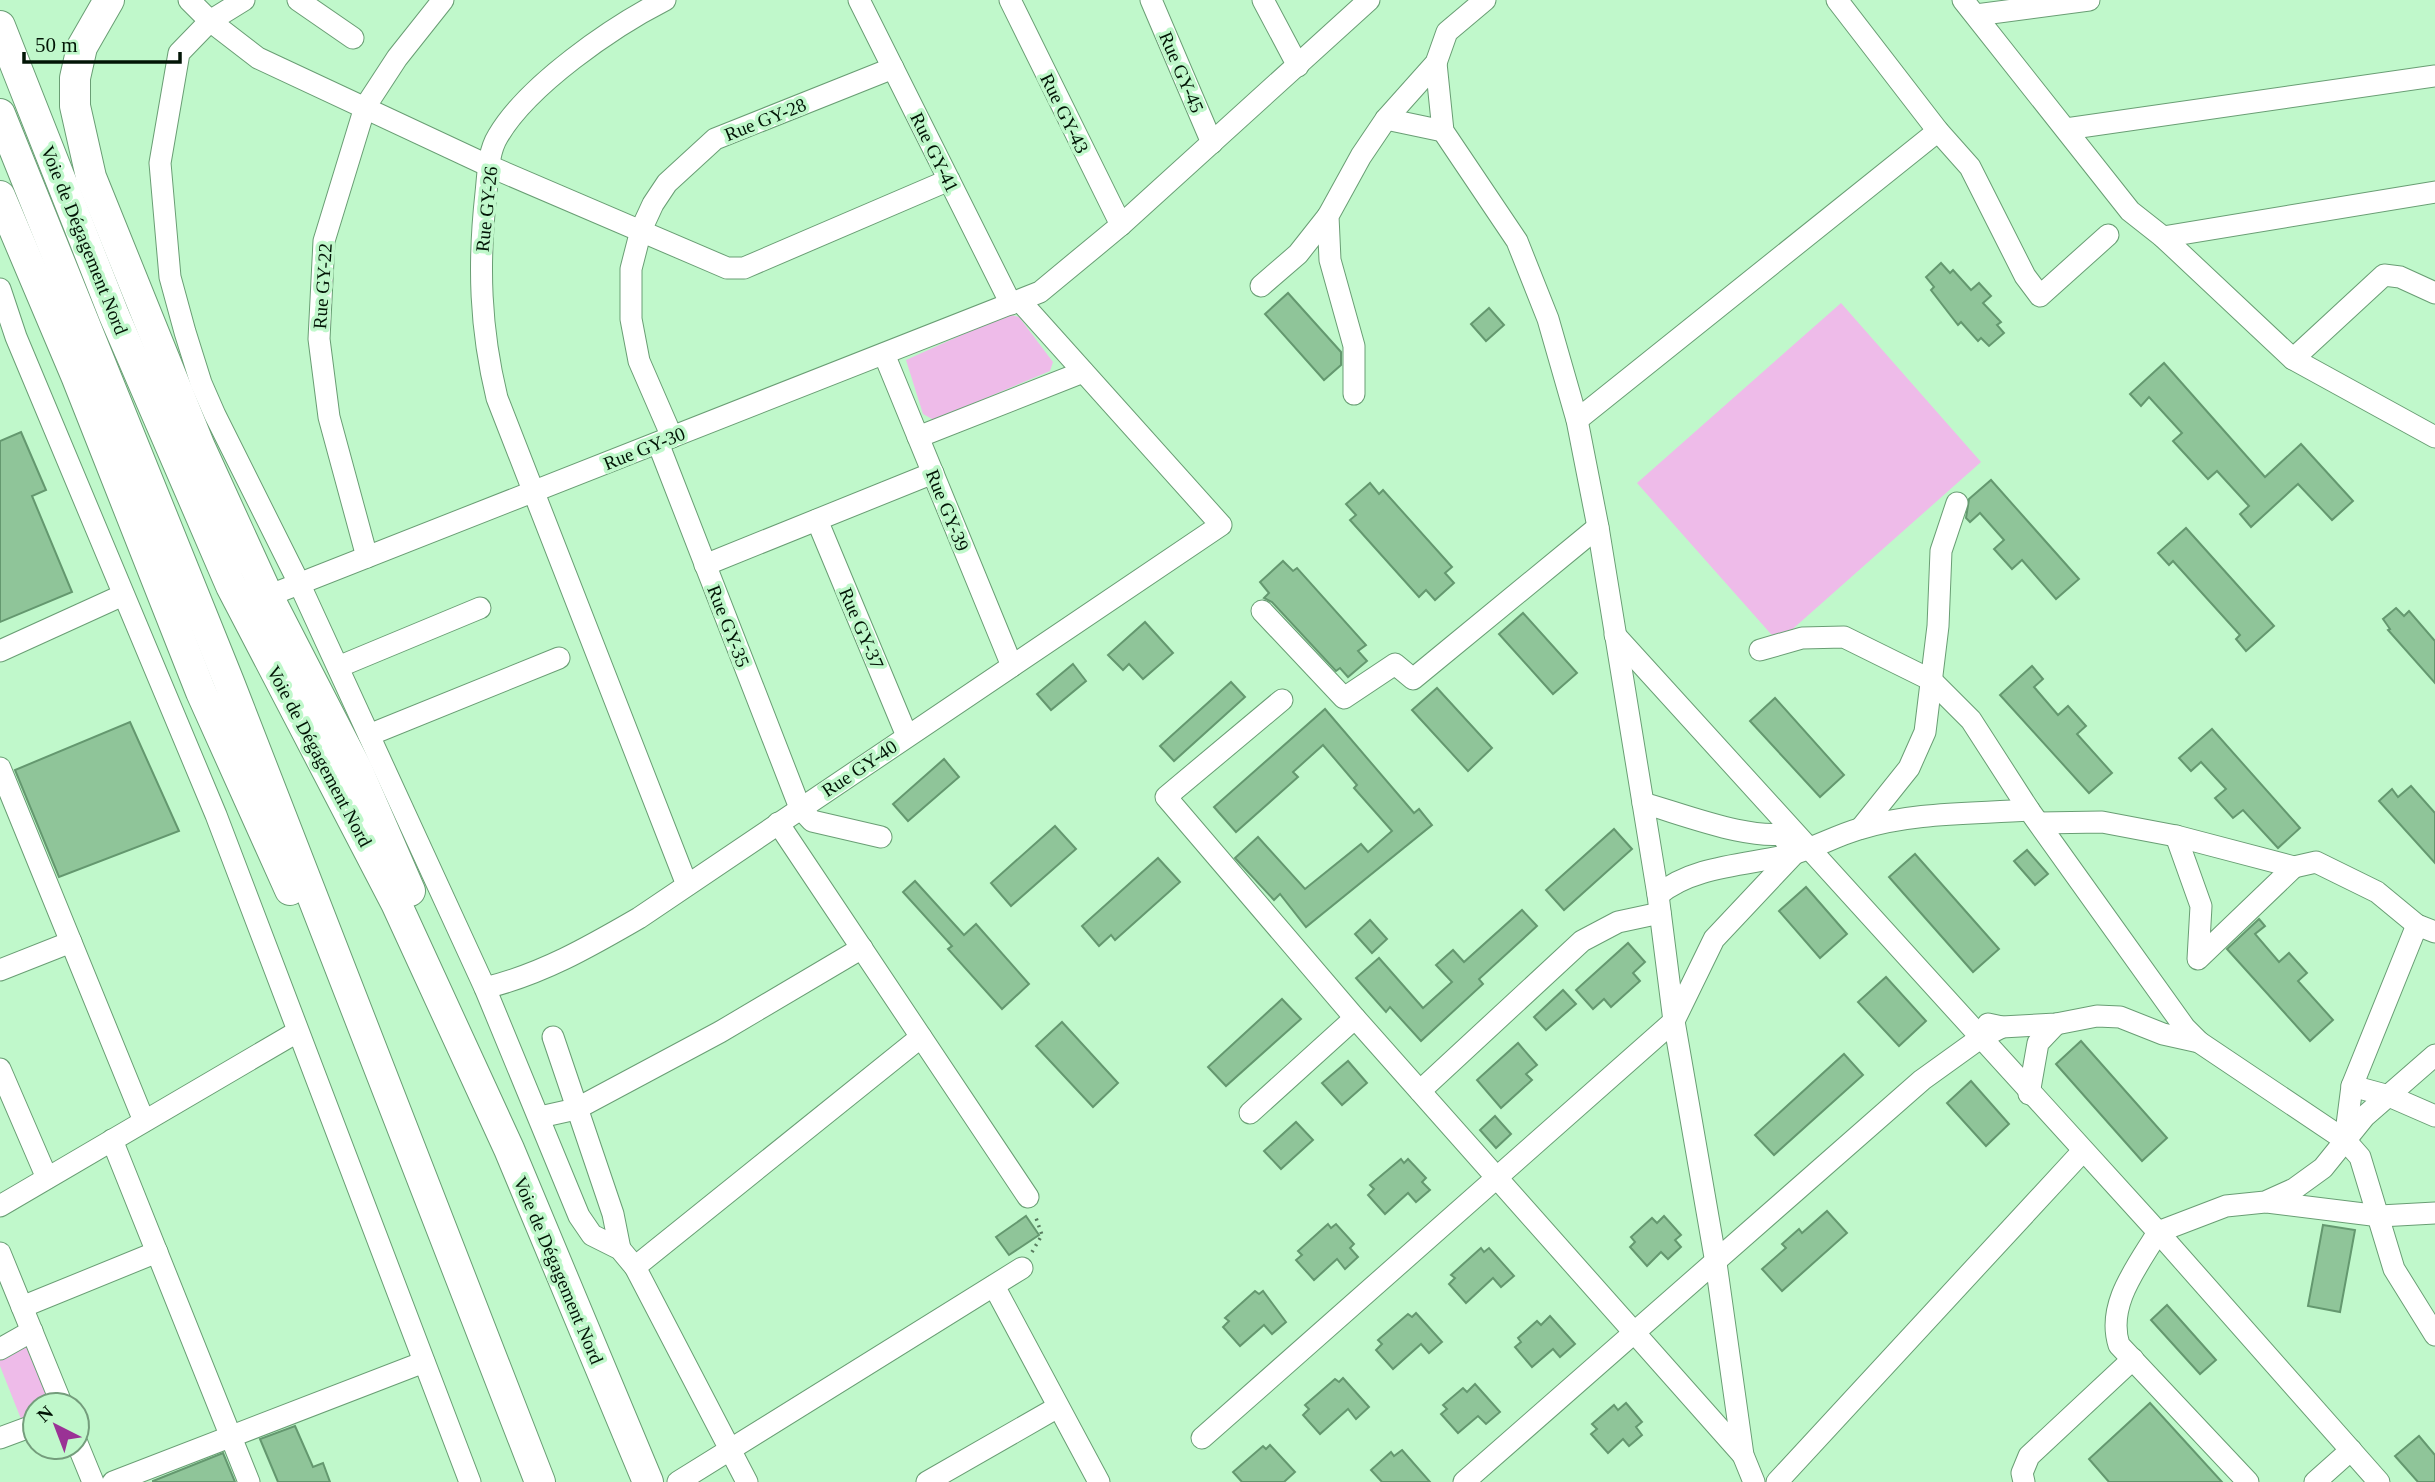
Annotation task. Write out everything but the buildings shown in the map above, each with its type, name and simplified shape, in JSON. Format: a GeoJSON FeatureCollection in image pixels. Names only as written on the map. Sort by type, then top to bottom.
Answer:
{"type":"FeatureCollection","features":[{"type":"Feature","properties":{"kind":"highway"},"geometry":{"type":"LineString","coordinates":[[109,0],[82,47],[75,78],[75,106],[83,148],[108,223],[195,435],[268,596],[357,769],[415,900],[495,1096],[509,1149]]}},
{"type":"Feature","properties":{"kind":"highway","name":"Voie de Dégagement Nord"},"geometry":{"type":"LineString","coordinates":[[0,26],[114,315],[231,586],[396,903],[509,1149],[648,1482]]}},
{"type":"Feature","properties":{"kind":"highway","name":"Voie de Dégagement Nord"},"geometry":{"type":"LineString","coordinates":[[0,114],[266,775],[393,1109],[540,1482]]}},
{"type":"Feature","properties":{"kind":"highway"},"geometry":{"type":"LineString","coordinates":[[0,196],[201,692],[351,1029],[393,1109]]}},
{"type":"Feature","properties":{"kind":"street"},"geometry":{"type":"LineString","coordinates":[[189,0],[226,8],[258,58],[489,166],[727,268],[744,268],[949,180]]}},
{"type":"Feature","properties":{"kind":"street"},"geometry":{"type":"LineString","coordinates":[[298,0],[353,38]]}},
{"type":"Feature","properties":{"kind":"street","name":"Rue GY-22"},"geometry":{"type":"LineString","coordinates":[[368,557],[329,417],[319,339],[324,241],[365,107],[404,49],[443,0]]}},
{"type":"Feature","properties":{"kind":"street","name":"Rue GY-26"},"geometry":{"type":"LineString","coordinates":[[665,0],[556,72],[497,137],[489,166],[481,263],[485,348],[497,398],[687,885]]}},
{"type":"Feature","properties":{"kind":"street","name":"Rue GY-41"},"geometry":{"type":"LineString","coordinates":[[859,0],[949,180],[1015,303],[1083,372],[1221,525]]}},
{"type":"Feature","properties":{"kind":"street","name":"Rue GY-43"},"geometry":{"type":"LineString","coordinates":[[1010,0],[1121,225]]}},
{"type":"Feature","properties":{"kind":"street","name":"Rue GY-45"},"geometry":{"type":"LineString","coordinates":[[1151,0],[1212,144]]}},
{"type":"Feature","properties":{"kind":"street"},"geometry":{"type":"LineString","coordinates":[[1263,0],[1298,66]]}},
{"type":"Feature","properties":{"kind":"street","name":"Rue GY-30"},"geometry":{"type":"LineString","coordinates":[[268,596],[1040,292],[1121,225],[1369,0]]}},
{"type":"Feature","properties":{"kind":"street"},"geometry":{"type":"LineString","coordinates":[[1261,286],[1298,254],[1328,216],[1361,156],[1386,119],[1436,63],[1447,32],[1485,0]]}},
{"type":"Feature","properties":{"kind":"street"},"geometry":{"type":"LineString","coordinates":[[1837,0],[1938,131],[1970,167],[2025,276],[2040,296],[2108,235]]}},
{"type":"Feature","properties":{"kind":"street"},"geometry":{"type":"LineString","coordinates":[[1969,7],[2089,0]]}},
{"type":"Feature","properties":{"kind":"street"},"geometry":{"type":"LineString","coordinates":[[1969,7],[2130,211],[2163,237],[2293,359],[2435,437]]}},
{"type":"Feature","properties":{"kind":"street"},"geometry":{"type":"LineString","coordinates":[[226,8],[179,53],[160,163],[170,277],[201,383],[299,583],[485,988],[584,1226],[592,1235],[620,1249],[635,1267],[747,1482]]}},
{"type":"Feature","properties":{"kind":"street"},"geometry":{"type":"LineString","coordinates":[[1436,63],[1443,131],[1517,241],[1548,319],[1577,420],[1598,527],[1659,904],[1674,1021],[1749,1469]]}},
{"type":"Feature","properties":{"kind":"street","name":"Rue GY-28"},"geometry":{"type":"LineString","coordinates":[[665,440],[639,361],[631,319],[631,269],[641,230],[667,183],[715,139],[893,68]]}},
{"type":"Feature","properties":{"kind":"street"},"geometry":{"type":"LineString","coordinates":[[2066,130],[2435,76]]}},
{"type":"Feature","properties":{"kind":"street"},"geometry":{"type":"LineString","coordinates":[[1386,119],[1443,131]]}},
{"type":"Feature","properties":{"kind":"street"},"geometry":{"type":"LineString","coordinates":[[1577,420],[1938,131]]}},
{"type":"Feature","properties":{"kind":"street"},"geometry":{"type":"LineString","coordinates":[[2163,237],[2435,192]]}},
{"type":"Feature","properties":{"kind":"street"},"geometry":{"type":"LineString","coordinates":[[1328,216],[1329,261],[1354,346],[1354,394]]}},
{"type":"Feature","properties":{"kind":"street"},"geometry":{"type":"LineString","coordinates":[[2293,359],[2384,275],[2400,276],[2435,293]]}},
{"type":"Feature","properties":{"kind":"street"},"geometry":{"type":"LineString","coordinates":[[0,289],[8,338],[123,595],[216,815],[470,1482]]}},
{"type":"Feature","properties":{"kind":"street","name":"Rue GY-39"},"geometry":{"type":"LineString","coordinates":[[884,354],[1012,666]]}},
{"type":"Feature","properties":{"kind":"street"},"geometry":{"type":"LineString","coordinates":[[918,437],[1083,372]]}},
{"type":"Feature","properties":{"kind":"street","name":"Rue GY-35"},"geometry":{"type":"LineString","coordinates":[[665,440],[705,565],[800,808]]}},
{"type":"Feature","properties":{"kind":"street"},"geometry":{"type":"LineString","coordinates":[[705,565],[933,473]]}},
{"type":"Feature","properties":{"kind":"street"},"geometry":{"type":"LineString","coordinates":[[1861,828],[1909,768],[1925,732],[1941,551],[1957,503]]}},
{"type":"Feature","properties":{"kind":"street","name":"Rue GY-37"},"geometry":{"type":"LineString","coordinates":[[817,520],[907,736]]}},
{"type":"Feature","properties":{"kind":"street","name":"Rue GY-40"},"geometry":{"type":"LineString","coordinates":[[485,988],[522,979],[559,964],[639,918],[1221,525]]}},
{"type":"Feature","properties":{"kind":"street"},"geometry":{"type":"LineString","coordinates":[[1262,611],[1344,698],[1395,664],[1413,679],[1598,527]]}},
{"type":"Feature","properties":{"kind":"street"},"geometry":{"type":"LineString","coordinates":[[0,651],[123,595]]}},
{"type":"Feature","properties":{"kind":"street"},"geometry":{"type":"LineString","coordinates":[[338,667],[480,608]]}},
{"type":"Feature","properties":{"kind":"street"},"geometry":{"type":"LineString","coordinates":[[1615,635],[1795,842],[2158,1232],[2379,1482]]}},
{"type":"Feature","properties":{"kind":"street"},"geometry":{"type":"LineString","coordinates":[[1760,650],[1802,638],[1844,637],[1931,680],[1971,720],[2034,817],[2185,1028],[2199,1042],[2345,1140],[2360,1157],[2394,1269],[2435,1335]]}},
{"type":"Feature","properties":{"kind":"street"},"geometry":{"type":"LineString","coordinates":[[369,735],[559,658]]}},
{"type":"Feature","properties":{"kind":"street"},"geometry":{"type":"LineString","coordinates":[[1282,700],[1166,797],[1355,1018],[1635,1332],[1749,1469],[1783,1474],[2082,1152]]}},
{"type":"Feature","properties":{"kind":"street"},"geometry":{"type":"LineString","coordinates":[[0,768],[144,1121]]}},
{"type":"Feature","properties":{"kind":"street"},"geometry":{"type":"LineString","coordinates":[[1643,803],[1795,842]]}},
{"type":"Feature","properties":{"kind":"street"},"geometry":{"type":"LineString","coordinates":[[800,808],[812,821],[881,837]]}},
{"type":"Feature","properties":{"kind":"street"},"geometry":{"type":"LineString","coordinates":[[1420,1091],[1582,941],[1659,904],[1670,885],[1795,842],[1861,828],[1926,817],[2034,817],[2102,822],[2176,836],[2294,867],[2316,862],[2377,892],[2426,929],[2352,1086],[2345,1140]]}},
{"type":"Feature","properties":{"kind":"street"},"geometry":{"type":"LineString","coordinates":[[778,822],[1028,1196]]}},
{"type":"Feature","properties":{"kind":"street"},"geometry":{"type":"LineString","coordinates":[[2176,836],[2201,906],[2198,959],[2294,867]]}},
{"type":"Feature","properties":{"kind":"street"},"geometry":{"type":"LineString","coordinates":[[1202,1438],[1674,1021],[1714,939],[1795,842]]}},
{"type":"Feature","properties":{"kind":"street"},"geometry":{"type":"LineString","coordinates":[[0,970],[71,942]]}},
{"type":"Feature","properties":{"kind":"street"},"geometry":{"type":"LineString","coordinates":[[540,1117],[576,1110],[720,1032],[862,948]]}},
{"type":"Feature","properties":{"kind":"street"},"geometry":{"type":"LineString","coordinates":[[1962,1019],[2003,1027],[2056,1024],[2097,1016],[2120,1017],[2163,1034],[2199,1042]]}},
{"type":"Feature","properties":{"kind":"street"},"geometry":{"type":"LineString","coordinates":[[1250,1113],[1355,1018]]}},
{"type":"Feature","properties":{"kind":"street"},"geometry":{"type":"LineString","coordinates":[[2029,1094],[2038,1043],[2056,1024]]}},
{"type":"Feature","properties":{"kind":"street"},"geometry":{"type":"LineString","coordinates":[[1464,1482],[1922,1080],[1979,1039],[2003,1027]]}},
{"type":"Feature","properties":{"kind":"street"},"geometry":{"type":"LineString","coordinates":[[0,1206],[297,1032]]}},
{"type":"Feature","properties":{"kind":"street"},"geometry":{"type":"LineString","coordinates":[[553,1037],[613,1214],[620,1249]]}},
{"type":"Feature","properties":{"kind":"street"},"geometry":{"type":"LineString","coordinates":[[635,1267],[921,1037]]}},
{"type":"Feature","properties":{"kind":"street"},"geometry":{"type":"LineString","coordinates":[[2265,1202],[2294,1189],[2323,1168],[2345,1140],[2435,1055]]}},
{"type":"Feature","properties":{"kind":"street"},"geometry":{"type":"LineString","coordinates":[[0,1069],[47,1178]]}},
{"type":"Feature","properties":{"kind":"street"},"geometry":{"type":"LineString","coordinates":[[2352,1086],[2389,1096],[2435,1116]]}},
{"type":"Feature","properties":{"kind":"street"},"geometry":{"type":"LineString","coordinates":[[112,1140],[249,1482]]}},
{"type":"Feature","properties":{"kind":"street"},"geometry":{"type":"LineString","coordinates":[[2248,1482],[2119,1345],[2114,1330],[2118,1301],[2158,1232],[2226,1206],[2265,1202],[2380,1216],[2435,1213]]}},
{"type":"Feature","properties":{"kind":"street"},"geometry":{"type":"LineString","coordinates":[[22,1307],[157,1252]]}},
{"type":"Feature","properties":{"kind":"street"},"geometry":{"type":"LineString","coordinates":[[0,1253],[56,1391]]}},
{"type":"Feature","properties":{"kind":"street"},"geometry":{"type":"LineString","coordinates":[[678,1482],[1023,1268]]}},
{"type":"Feature","properties":{"kind":"street"},"geometry":{"type":"LineString","coordinates":[[993,1286],[1099,1482]]}},
{"type":"Feature","properties":{"kind":"street"},"geometry":{"type":"LineString","coordinates":[[0,1349],[32,1331]]}},
{"type":"Feature","properties":{"kind":"street"},"geometry":{"type":"LineString","coordinates":[[2024,1482],[2022,1473],[2029,1456],[2133,1359]]}},
{"type":"Feature","properties":{"kind":"street"},"geometry":{"type":"LineString","coordinates":[[113,1482],[424,1362]]}},
{"type":"Feature","properties":{"kind":"street"},"geometry":{"type":"LineString","coordinates":[[928,1482],[1058,1407]]}},
{"type":"Feature","properties":{"kind":"street"},"geometry":{"type":"LineString","coordinates":[[0,1438],[21,1430]]}},
{"type":"Feature","properties":{"kind":"street"},"geometry":{"type":"LineString","coordinates":[[2315,1482],[2351,1450]]}},
{"type":"Feature","properties":{"kind":"street"},"geometry":{"type":"LineString","coordinates":[[84,1461],[93,1482]]}},
{"type":"Feature","properties":{"kind":"path"},"geometry":{"type":"LineString","coordinates":[[1023,1268],[1042,1235],[1028,1196]]}},
{"type":"Feature","properties":{"kind":"shaded area"},"geometry":{"type":"Polygon","coordinates":[[[1841,303],[1981,462],[1778,642],[1637,483],[1841,303]]]}},
{"type":"Feature","properties":{"kind":"shaded area"},"geometry":{"type":"Polygon","coordinates":[[[1008,314],[1019,317],[1053,362],[1050,371],[934,420],[923,414],[906,360],[1008,314]]]}},
{"type":"Feature","properties":{"kind":"shaded area"},"geometry":{"type":"Polygon","coordinates":[[[28,1345],[49,1391],[21,1391],[21,1419],[0,1366],[0,1359],[28,1345]]]}}]}
